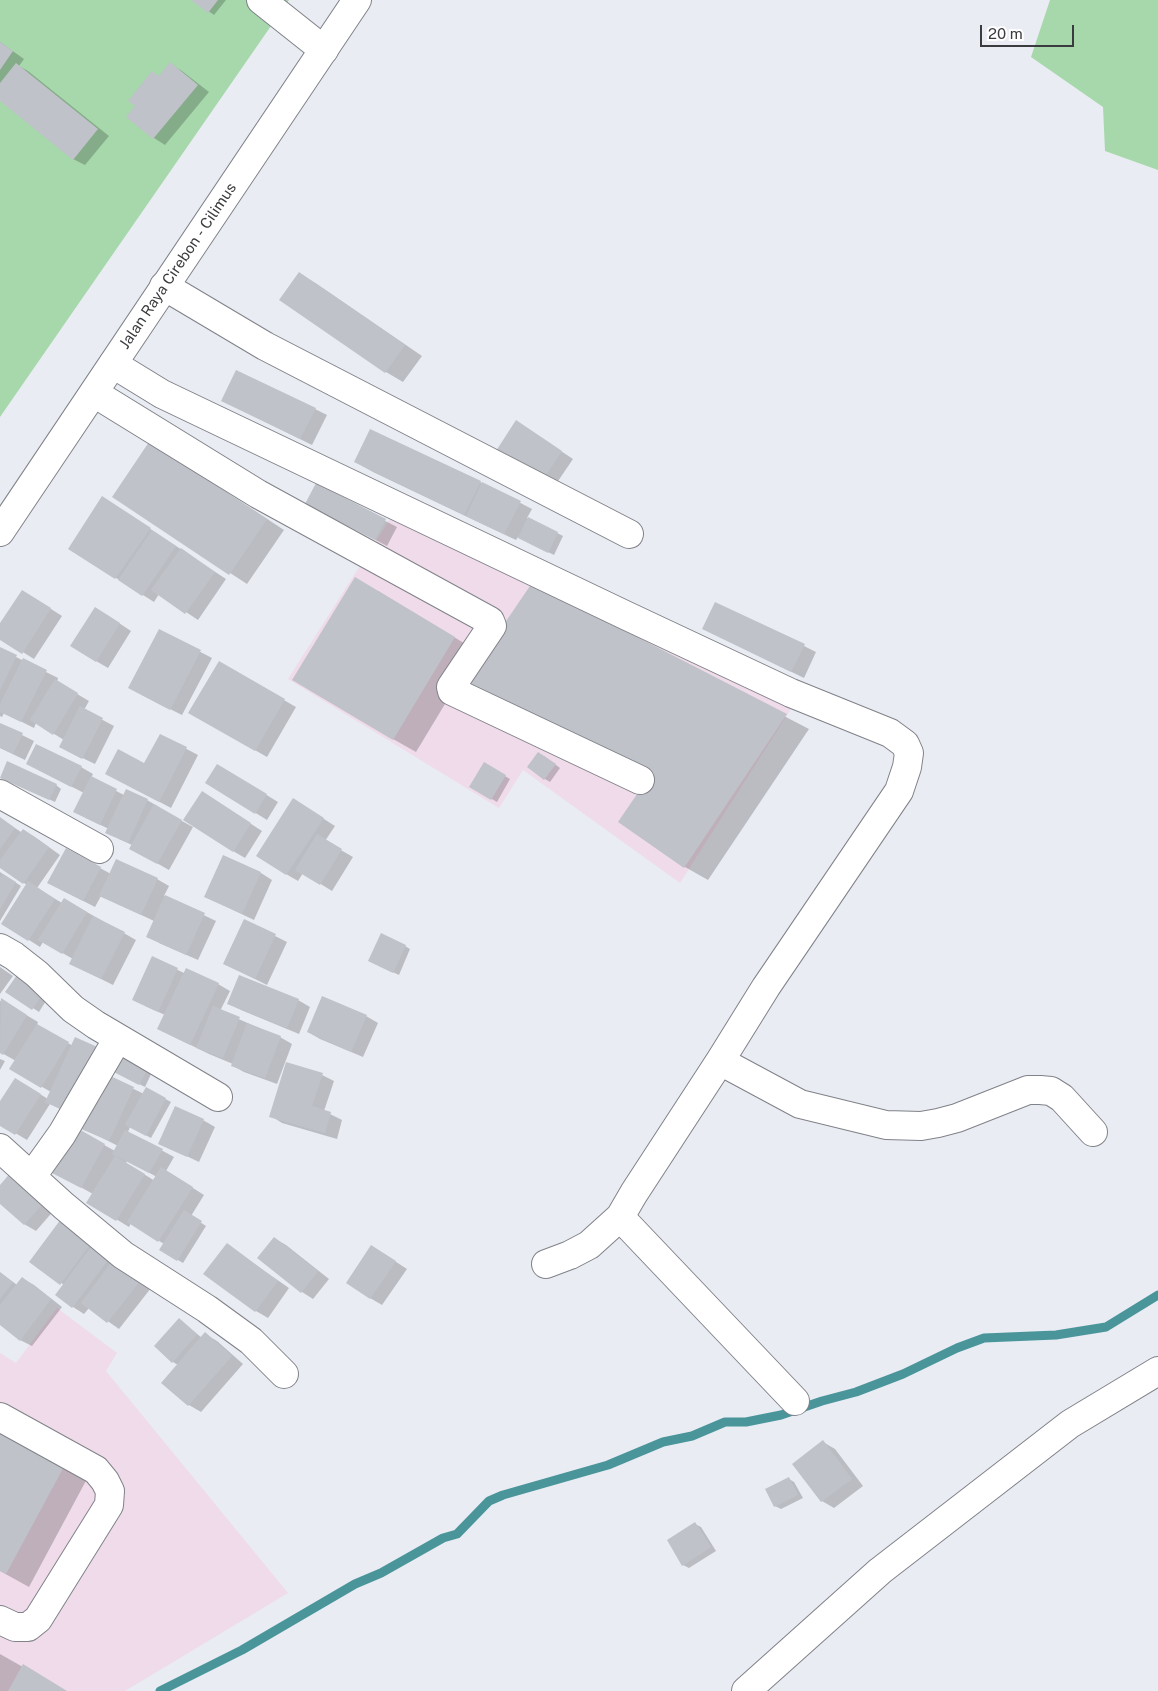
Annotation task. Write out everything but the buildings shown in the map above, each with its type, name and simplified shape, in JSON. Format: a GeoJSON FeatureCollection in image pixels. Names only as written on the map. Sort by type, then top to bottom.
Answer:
{"type":"FeatureCollection","features":[{"type":"Feature","properties":{"kind":"main road"},"geometry":{"type":"LineString","coordinates":[[261,0],[324,50]]}},
{"type":"Feature","properties":{"kind":"main road","name":"Jalan Raya Cirebon - Cilimus"},"geometry":{"type":"LineString","coordinates":[[0,532],[121,368],[164,286],[357,0]]}},
{"type":"Feature","properties":{"kind":"main road"},"geometry":{"type":"LineString","coordinates":[[164,286],[265,346],[629,534]]}},
{"type":"Feature","properties":{"kind":"main road"},"geometry":{"type":"LineString","coordinates":[[121,368],[180,403],[791,693],[890,733],[905,744],[909,753],[908,760],[898,791],[766,987],[634,1193],[620,1218],[589,1245],[546,1264]]}},
{"type":"Feature","properties":{"kind":"main road"},"geometry":{"type":"LineString","coordinates":[[101,397],[258,494],[490,621],[492,626],[451,687],[452,691],[640,780]]}},
{"type":"Feature","properties":{"kind":"main road"},"geometry":{"type":"LineString","coordinates":[[0,794],[100,849]]}},
{"type":"Feature","properties":{"kind":"main road"},"geometry":{"type":"LineString","coordinates":[[0,948],[14,956],[37,974],[73,1009],[218,1097]]}},
{"type":"Feature","properties":{"kind":"main road"},"geometry":{"type":"LineString","coordinates":[[32,1176],[62,1134],[118,1038]]}},
{"type":"Feature","properties":{"kind":"main road"},"geometry":{"type":"LineString","coordinates":[[720,1061],[800,1104],[886,1125],[921,1126],[938,1123],[957,1118],[1028,1090],[1040,1090],[1051,1092],[1062,1098],[1093,1132]]}},
{"type":"Feature","properties":{"kind":"main road"},"geometry":{"type":"LineString","coordinates":[[0,1148],[64,1206],[123,1255],[206,1309],[243,1336],[284,1374]]}},
{"type":"Feature","properties":{"kind":"main road"},"geometry":{"type":"LineString","coordinates":[[620,1218],[795,1401]]}},
{"type":"Feature","properties":{"kind":"main road"},"geometry":{"type":"LineString","coordinates":[[746,1691],[880,1571],[1070,1424],[1158,1371]]}},
{"type":"Feature","properties":{"kind":"main road"},"geometry":{"type":"LineString","coordinates":[[0,1417],[96,1470],[110,1491],[109,1505],[38,1619],[28,1628],[15,1627],[0,1620]]}},
{"type":"Feature","properties":{"kind":"shaded area"},"geometry":{"type":"Polygon","coordinates":[[[391,517],[795,703],[680,883],[523,770],[499,808],[288,679],[391,517]]]}},
{"type":"Feature","properties":{"kind":"shaded area"},"geometry":{"type":"Polygon","coordinates":[[[57,1308],[117,1353],[106,1371],[288,1593],[125,1691],[0,1691],[0,1353],[16,1363],[57,1308]]]}},
{"type":"Feature","properties":{"kind":"green space"},"geometry":{"type":"Polygon","coordinates":[[[0,0],[289,0],[0,417],[0,0]]]}},
{"type":"Feature","properties":{"kind":"green space"},"geometry":{"type":"Polygon","coordinates":[[[1050,0],[1158,0],[1158,170],[1105,151],[1103,107],[1031,57],[1050,0]]]}},
{"type":"Feature","properties":{"kind":"waterway"},"geometry":{"type":"LineString","coordinates":[[160,1691],[242,1650],[355,1584],[381,1573],[443,1538],[457,1534],[489,1501],[503,1495],[608,1465],[663,1442],[692,1436],[725,1422],[746,1422],[781,1415],[856,1392],[903,1374],[957,1348],[984,1338],[1056,1335],[1106,1327],[1158,1295]]}}]}
